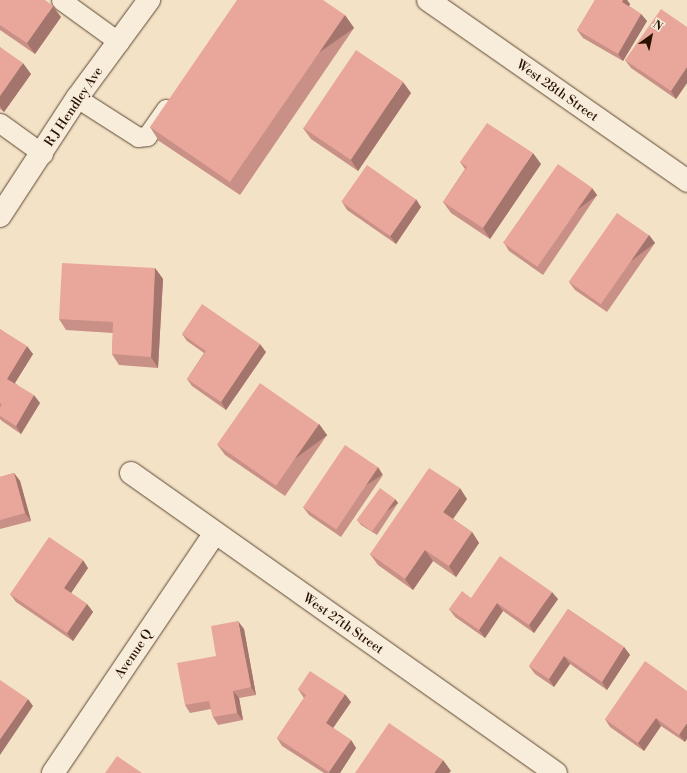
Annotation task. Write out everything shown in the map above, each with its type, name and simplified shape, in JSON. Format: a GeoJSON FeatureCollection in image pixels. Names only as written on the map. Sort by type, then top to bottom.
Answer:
{"type":"FeatureCollection","features":[{"type":"Feature","properties":{"kind":"street","name":"R J Hendley Ave"},"geometry":{"type":"LineString","coordinates":[[0,216],[43,154],[77,98],[149,0]]}},
{"type":"Feature","properties":{"kind":"street","name":"West 28th Street"},"geometry":{"type":"LineString","coordinates":[[428,0],[687,181]]}},
{"type":"Feature","properties":{"kind":"street","name":"West 27th Street"},"geometry":{"type":"LineString","coordinates":[[131,473],[214,534],[556,773]]}},
{"type":"Feature","properties":{"kind":"street","name":"Avenue Q"},"geometry":{"type":"LineString","coordinates":[[53,773],[214,534]]}},
{"type":"Feature","properties":{"kind":"lane"},"geometry":{"type":"LineString","coordinates":[[61,0],[119,42]]}},
{"type":"Feature","properties":{"kind":"lane"},"geometry":{"type":"LineString","coordinates":[[77,98],[138,137],[147,136],[178,92]]}},
{"type":"Feature","properties":{"kind":"lane"},"geometry":{"type":"LineString","coordinates":[[0,123],[43,154]]}},
{"type":"Feature","properties":{"kind":"building"},"geometry":{"type":"Polygon","coordinates":[[[0,0],[45,0],[53,6],[27,43],[0,25],[0,0]]]}},
{"type":"Feature","properties":{"kind":"building"},"geometry":{"type":"Polygon","coordinates":[[[237,0],[323,0],[345,15],[230,182],[150,127],[237,0]]]}},
{"type":"Feature","properties":{"kind":"building"},"geometry":{"type":"Polygon","coordinates":[[[595,0],[623,0],[622,2],[641,14],[618,54],[577,30],[595,0]]]}},
{"type":"Feature","properties":{"kind":"building"},"geometry":{"type":"Polygon","coordinates":[[[661,9],[687,27],[687,67],[671,91],[625,60],[661,9]]]}},
{"type":"Feature","properties":{"kind":"building"},"geometry":{"type":"Polygon","coordinates":[[[0,47],[23,63],[0,96],[0,47]]]}},
{"type":"Feature","properties":{"kind":"building"},"geometry":{"type":"Polygon","coordinates":[[[356,50],[403,82],[351,160],[303,128],[356,50]]]}},
{"type":"Feature","properties":{"kind":"building"},"geometry":{"type":"Polygon","coordinates":[[[487,123],[533,153],[483,228],[443,202],[467,167],[460,162],[487,123]]]}},
{"type":"Feature","properties":{"kind":"building"},"geometry":{"type":"Polygon","coordinates":[[[558,164],[592,188],[537,267],[503,243],[558,164]]]}},
{"type":"Feature","properties":{"kind":"building"},"geometry":{"type":"Polygon","coordinates":[[[367,165],[416,199],[390,236],[341,202],[367,165]]]}},
{"type":"Feature","properties":{"kind":"building"},"geometry":{"type":"Polygon","coordinates":[[[617,213],[649,235],[601,304],[569,282],[617,213]]]}},
{"type":"Feature","properties":{"kind":"building"},"geometry":{"type":"Polygon","coordinates":[[[62,263],[155,268],[151,357],[112,354],[113,322],[59,319],[62,263]]]}},
{"type":"Feature","properties":{"kind":"building"},"geometry":{"type":"Polygon","coordinates":[[[202,304],[260,344],[221,402],[187,379],[206,351],[182,334],[202,304]]]}},
{"type":"Feature","properties":{"kind":"building"},"geometry":{"type":"Polygon","coordinates":[[[0,329],[27,346],[7,379],[34,395],[16,426],[0,416],[0,408],[2,404],[0,403],[0,329]]]}},
{"type":"Feature","properties":{"kind":"building"},"geometry":{"type":"Polygon","coordinates":[[[260,383],[319,424],[276,486],[217,444],[260,383]]]}},
{"type":"Feature","properties":{"kind":"building"},"geometry":{"type":"Polygon","coordinates":[[[345,445],[378,467],[336,530],[303,507],[345,445]]]}},
{"type":"Feature","properties":{"kind":"building"},"geometry":{"type":"Polygon","coordinates":[[[429,468],[460,488],[443,512],[472,532],[449,566],[425,550],[405,579],[370,554],[429,468]]]}},
{"type":"Feature","properties":{"kind":"building"},"geometry":{"type":"Polygon","coordinates":[[[14,473],[25,513],[0,520],[0,477],[14,473]]]}},
{"type":"Feature","properties":{"kind":"building"},"geometry":{"type":"Polygon","coordinates":[[[380,488],[395,499],[372,532],[356,520],[380,488]]]}},
{"type":"Feature","properties":{"kind":"building"},"geometry":{"type":"Polygon","coordinates":[[[49,537],[83,560],[64,588],[87,604],[67,633],[10,594],[49,537]]]}},
{"type":"Feature","properties":{"kind":"building"},"geometry":{"type":"Polygon","coordinates":[[[500,556],[552,592],[529,625],[497,603],[479,630],[449,609],[462,591],[471,598],[500,556]]]}},
{"type":"Feature","properties":{"kind":"building"},"geometry":{"type":"Polygon","coordinates":[[[568,609],[624,647],[602,682],[564,656],[549,679],[529,666],[568,609]]]}},
{"type":"Feature","properties":{"kind":"building"},"geometry":{"type":"Polygon","coordinates":[[[238,621],[251,687],[233,691],[237,713],[213,717],[209,701],[185,705],[177,663],[216,656],[211,626],[238,621]]]}},
{"type":"Feature","properties":{"kind":"building"},"geometry":{"type":"Polygon","coordinates":[[[645,661],[687,691],[687,723],[679,735],[656,718],[638,743],[605,719],[645,661]]]}},
{"type":"Feature","properties":{"kind":"building"},"geometry":{"type":"Polygon","coordinates":[[[310,671],[345,694],[326,723],[351,740],[329,772],[277,738],[306,695],[298,689],[310,671]]]}},
{"type":"Feature","properties":{"kind":"building"},"geometry":{"type":"Polygon","coordinates":[[[0,680],[28,699],[0,739],[0,680]]]}},
{"type":"Feature","properties":{"kind":"building"},"geometry":{"type":"Polygon","coordinates":[[[389,723],[443,760],[434,773],[355,773],[389,723]]]}},
{"type":"Feature","properties":{"kind":"building"},"geometry":{"type":"Polygon","coordinates":[[[117,756],[142,773],[105,773],[117,756]]]}}]}
